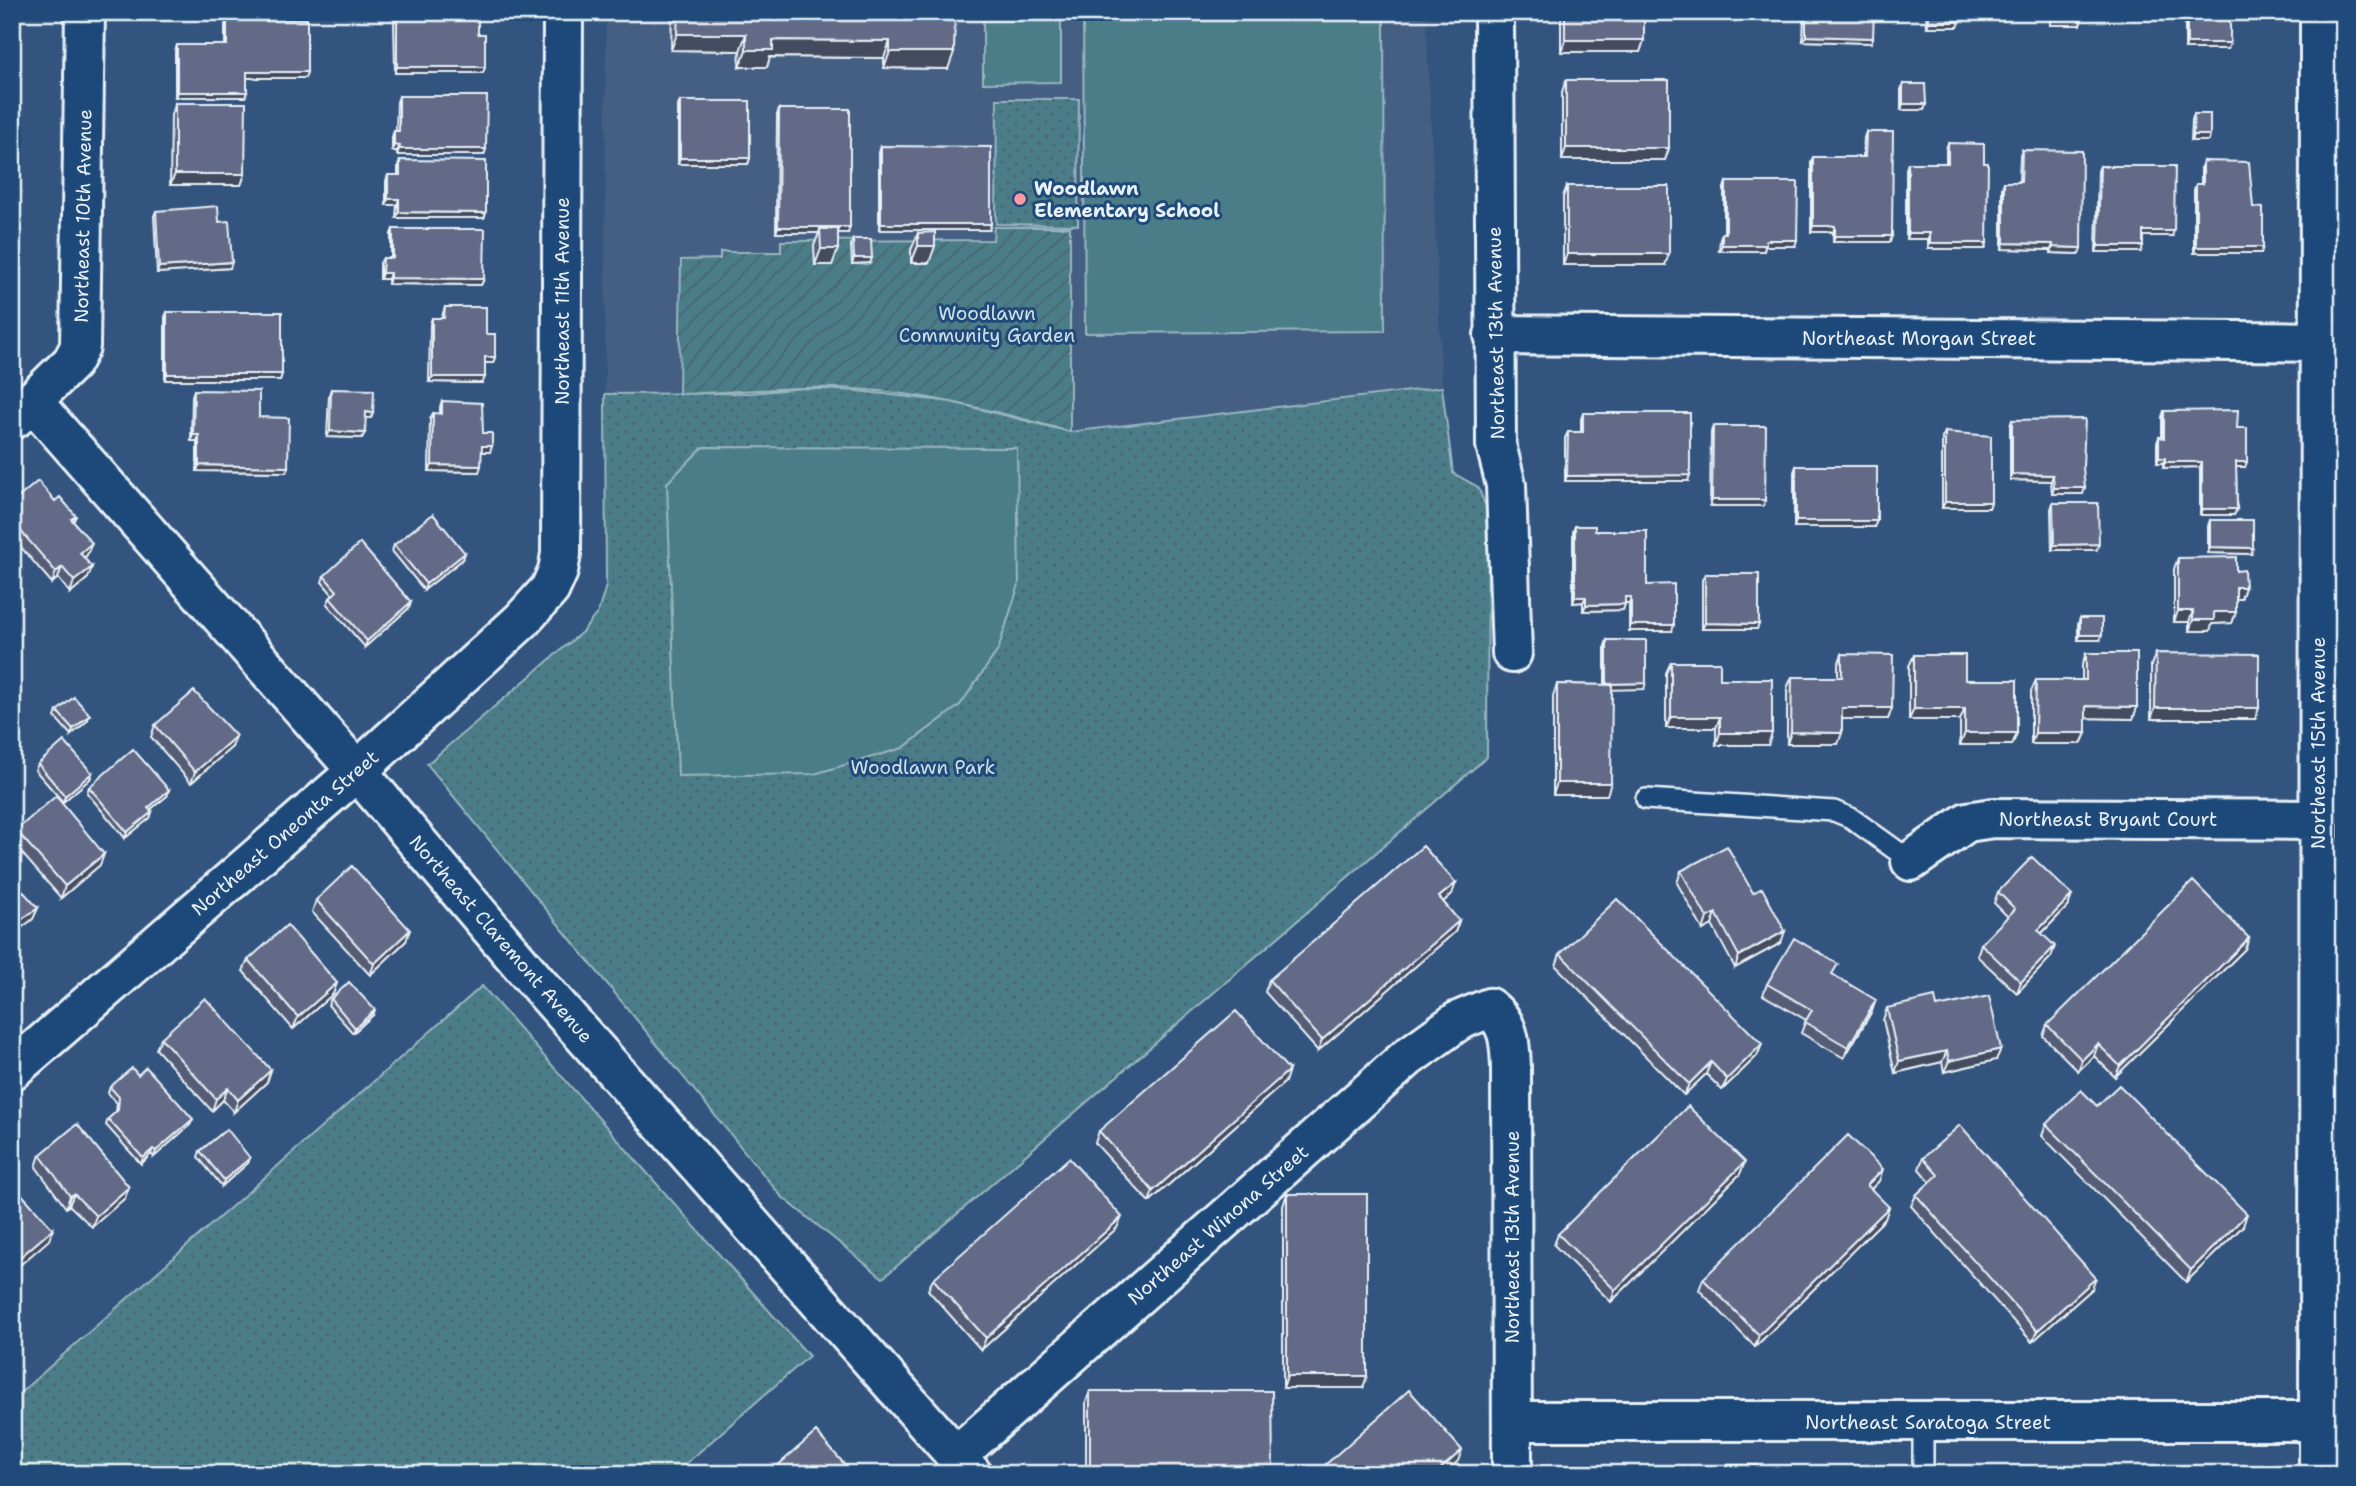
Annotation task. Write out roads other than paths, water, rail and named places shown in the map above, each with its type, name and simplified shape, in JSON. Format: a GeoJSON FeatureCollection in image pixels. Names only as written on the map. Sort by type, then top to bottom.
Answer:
{"type":"FeatureCollection","features":[{"type":"Feature","properties":{"kind":"street","name":"Northeast 10th Avenue"},"geometry":{"type":"LineString","coordinates":[[23,411],[72,362],[80,347],[85,12]]}},
{"type":"Feature","properties":{"kind":"street","name":"Northeast 11th Avenue"},"geometry":{"type":"LineString","coordinates":[[550,589],[558,571],[561,554],[563,12]]}},
{"type":"Feature","properties":{"kind":"street","name":"Northeast 13th Avenue"},"geometry":{"type":"LineString","coordinates":[[1494,12],[1496,445],[1506,485],[1512,653]]}},
{"type":"Feature","properties":{"kind":"street","name":"Northeast 15th Avenue"},"geometry":{"type":"LineString","coordinates":[[2319,1474],[2332,1421],[2331,947],[2318,820],[2331,653],[2332,342],[2320,12]]}},
{"type":"Feature","properties":{"kind":"street","name":"Northeast Morgan Street"},"geometry":{"type":"LineString","coordinates":[[1494,335],[2332,342]]}},
{"type":"Feature","properties":{"kind":"street","name":"Northeast Claremont Avenue"},"geometry":{"type":"LineString","coordinates":[[23,411],[357,771],[637,1095],[964,1465]]}},
{"type":"Feature","properties":{"kind":"street","name":"Northeast Oneonta Street"},"geometry":{"type":"LineString","coordinates":[[12,1070],[357,771],[522,620],[550,589]]}},
{"type":"Feature","properties":{"kind":"street","name":"Northeast Bryant Court"},"geometry":{"type":"LineString","coordinates":[[1911,861],[1959,826],[1993,818],[2318,820]]}},
{"type":"Feature","properties":{"kind":"street","name":"Northeast 13th Avenue"},"geometry":{"type":"LineString","coordinates":[[1489,1008],[1500,1016],[1509,1037],[1511,1068],[1512,1474]]}},
{"type":"Feature","properties":{"kind":"street","name":"Northeast Winona Street"},"geometry":{"type":"LineString","coordinates":[[964,1465],[1408,1057],[1458,1021],[1489,1008]]}},
{"type":"Feature","properties":{"kind":"street","name":"Northeast Saratoga Street"},"geometry":{"type":"LineString","coordinates":[[1512,1421],[2332,1421]]}},
{"type":"Feature","properties":{"kind":"lane"},"geometry":{"type":"LineString","coordinates":[[1646,799],[1834,811],[1851,818],[1911,861]]}},
{"type":"Feature","properties":{"kind":"lane"},"geometry":{"type":"LineString","coordinates":[[1923,1422],[1923,1474]]}},
{"type":"Feature","properties":{"kind":"place","name":"Woodlawn Elementary School"},"geometry":{"type":"Point","coordinates":[1020,199]}},
{"type":"Feature","properties":{"kind":"park label","name":"Woodlawn Community Garden"},"geometry":{"type":"Point","coordinates":[987,324]}},
{"type":"Feature","properties":{"kind":"park label","name":"Woodlawn Park"},"geometry":{"type":"Point","coordinates":[923,767]}}]}
